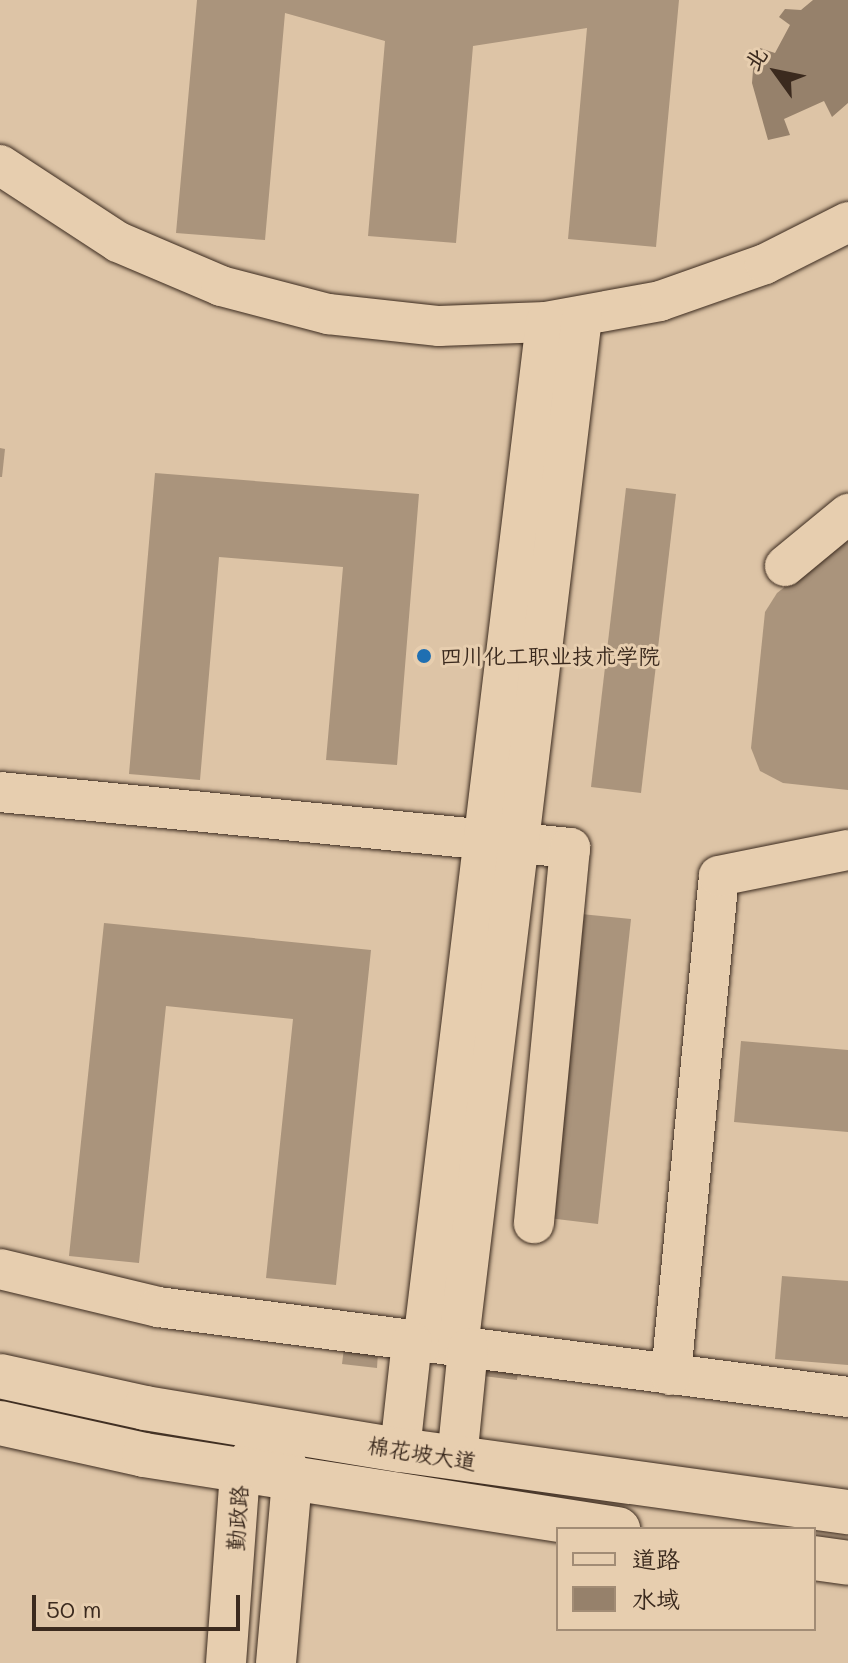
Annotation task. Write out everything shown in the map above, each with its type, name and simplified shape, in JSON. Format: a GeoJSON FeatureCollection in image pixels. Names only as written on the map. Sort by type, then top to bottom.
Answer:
{"type":"FeatureCollection","features":[{"type":"Feature","properties":{"kind":"main road","name":"棉花坡大道"},"geometry":{"type":"LineString","coordinates":[[0,1376],[145,1408],[400,1450],[848,1512]]}},
{"type":"Feature","properties":{"kind":"main road","name":"棉花坡大道"},"geometry":{"type":"LineString","coordinates":[[0,1423],[240,1471],[605,1527]]}},
{"type":"Feature","properties":{"kind":"main road"},"geometry":{"type":"LineString","coordinates":[[816,1558],[848,1563]]}},
{"type":"Feature","properties":{"kind":"street"},"geometry":{"type":"LineString","coordinates":[[0,165],[118,242],[221,286],[274,302],[384,322],[453,326],[564,320],[713,285],[848,222]]}},
{"type":"Feature","properties":{"kind":"street"},"geometry":{"type":"LineString","coordinates":[[400,1450],[440,1345],[564,320]]}},
{"type":"Feature","properties":{"kind":"street"},"geometry":{"type":"LineString","coordinates":[[785,566],[848,514]]}},
{"type":"Feature","properties":{"kind":"street"},"geometry":{"type":"LineString","coordinates":[[0,792],[570,848],[534,1223]]}},
{"type":"Feature","properties":{"kind":"street"},"geometry":{"type":"LineString","coordinates":[[671,1375],[719,876],[848,850]]}},
{"type":"Feature","properties":{"kind":"street"},"geometry":{"type":"LineString","coordinates":[[0,1269],[158,1307],[848,1397]]}},
{"type":"Feature","properties":{"kind":"street"},"geometry":{"type":"LineString","coordinates":[[440,1345],[457,1459]]}},
{"type":"Feature","properties":{"kind":"street"},"geometry":{"type":"LineString","coordinates":[[273,1429],[292,1479],[276,1663]]}},
{"type":"Feature","properties":{"kind":"street","name":"勤政路"},"geometry":{"type":"LineString","coordinates":[[226,1663],[240,1471],[273,1429]]}},
{"type":"Feature","properties":{"kind":"water"},"geometry":{"type":"Polygon","coordinates":[[[813,0],[848,0],[848,103],[832,117],[824,101],[784,119],[790,135],[768,140],[752,83],[754,57],[760,48],[775,53],[790,25],[779,17],[785,9],[801,10],[813,0]]]}},
{"type":"Feature","properties":{"kind":"building"},"geometry":{"type":"Polygon","coordinates":[[[197,0],[679,0],[656,247],[568,239],[587,28],[473,46],[456,243],[368,236],[385,41],[285,13],[265,240],[176,233],[197,0]]]}},
{"type":"Feature","properties":{"kind":"building"},"geometry":{"type":"Polygon","coordinates":[[[0,448],[5,449],[2,477],[0,477],[0,448]]]}},
{"type":"Feature","properties":{"kind":"building"},"geometry":{"type":"Polygon","coordinates":[[[155,473],[419,494],[397,765],[326,760],[343,567],[219,557],[200,780],[129,774],[155,473]]]}},
{"type":"Feature","properties":{"kind":"building"},"geometry":{"type":"Polygon","coordinates":[[[626,488],[676,494],[641,793],[591,787],[626,488]]]}},
{"type":"Feature","properties":{"kind":"building"},"geometry":{"type":"Polygon","coordinates":[[[848,538],[848,790],[783,783],[760,771],[751,748],[765,612],[777,593],[848,538]]]}},
{"type":"Feature","properties":{"kind":"building"},"geometry":{"type":"Polygon","coordinates":[[[581,914],[631,919],[598,1224],[548,1218],[581,914]]]}},
{"type":"Feature","properties":{"kind":"building"},"geometry":{"type":"Polygon","coordinates":[[[104,923],[371,950],[336,1285],[266,1278],[293,1019],[166,1006],[139,1263],[69,1256],[104,923]]]}},
{"type":"Feature","properties":{"kind":"building"},"geometry":{"type":"Polygon","coordinates":[[[741,1041],[848,1050],[848,1132],[734,1122],[741,1041]]]}},
{"type":"Feature","properties":{"kind":"building"},"geometry":{"type":"Polygon","coordinates":[[[782,1276],[848,1281],[848,1365],[775,1359],[782,1276]]]}},
{"type":"Feature","properties":{"kind":"building"},"geometry":{"type":"Polygon","coordinates":[[[344,1348],[378,1352],[377,1368],[342,1364],[344,1348]]]}},
{"type":"Feature","properties":{"kind":"building"},"geometry":{"type":"Polygon","coordinates":[[[485,1361],[519,1365],[517,1380],[483,1376],[485,1361]]]}},
{"type":"Feature","properties":{"kind":"place","name":"四川化工职业技术学院"},"geometry":{"type":"Point","coordinates":[424,656]}}]}
